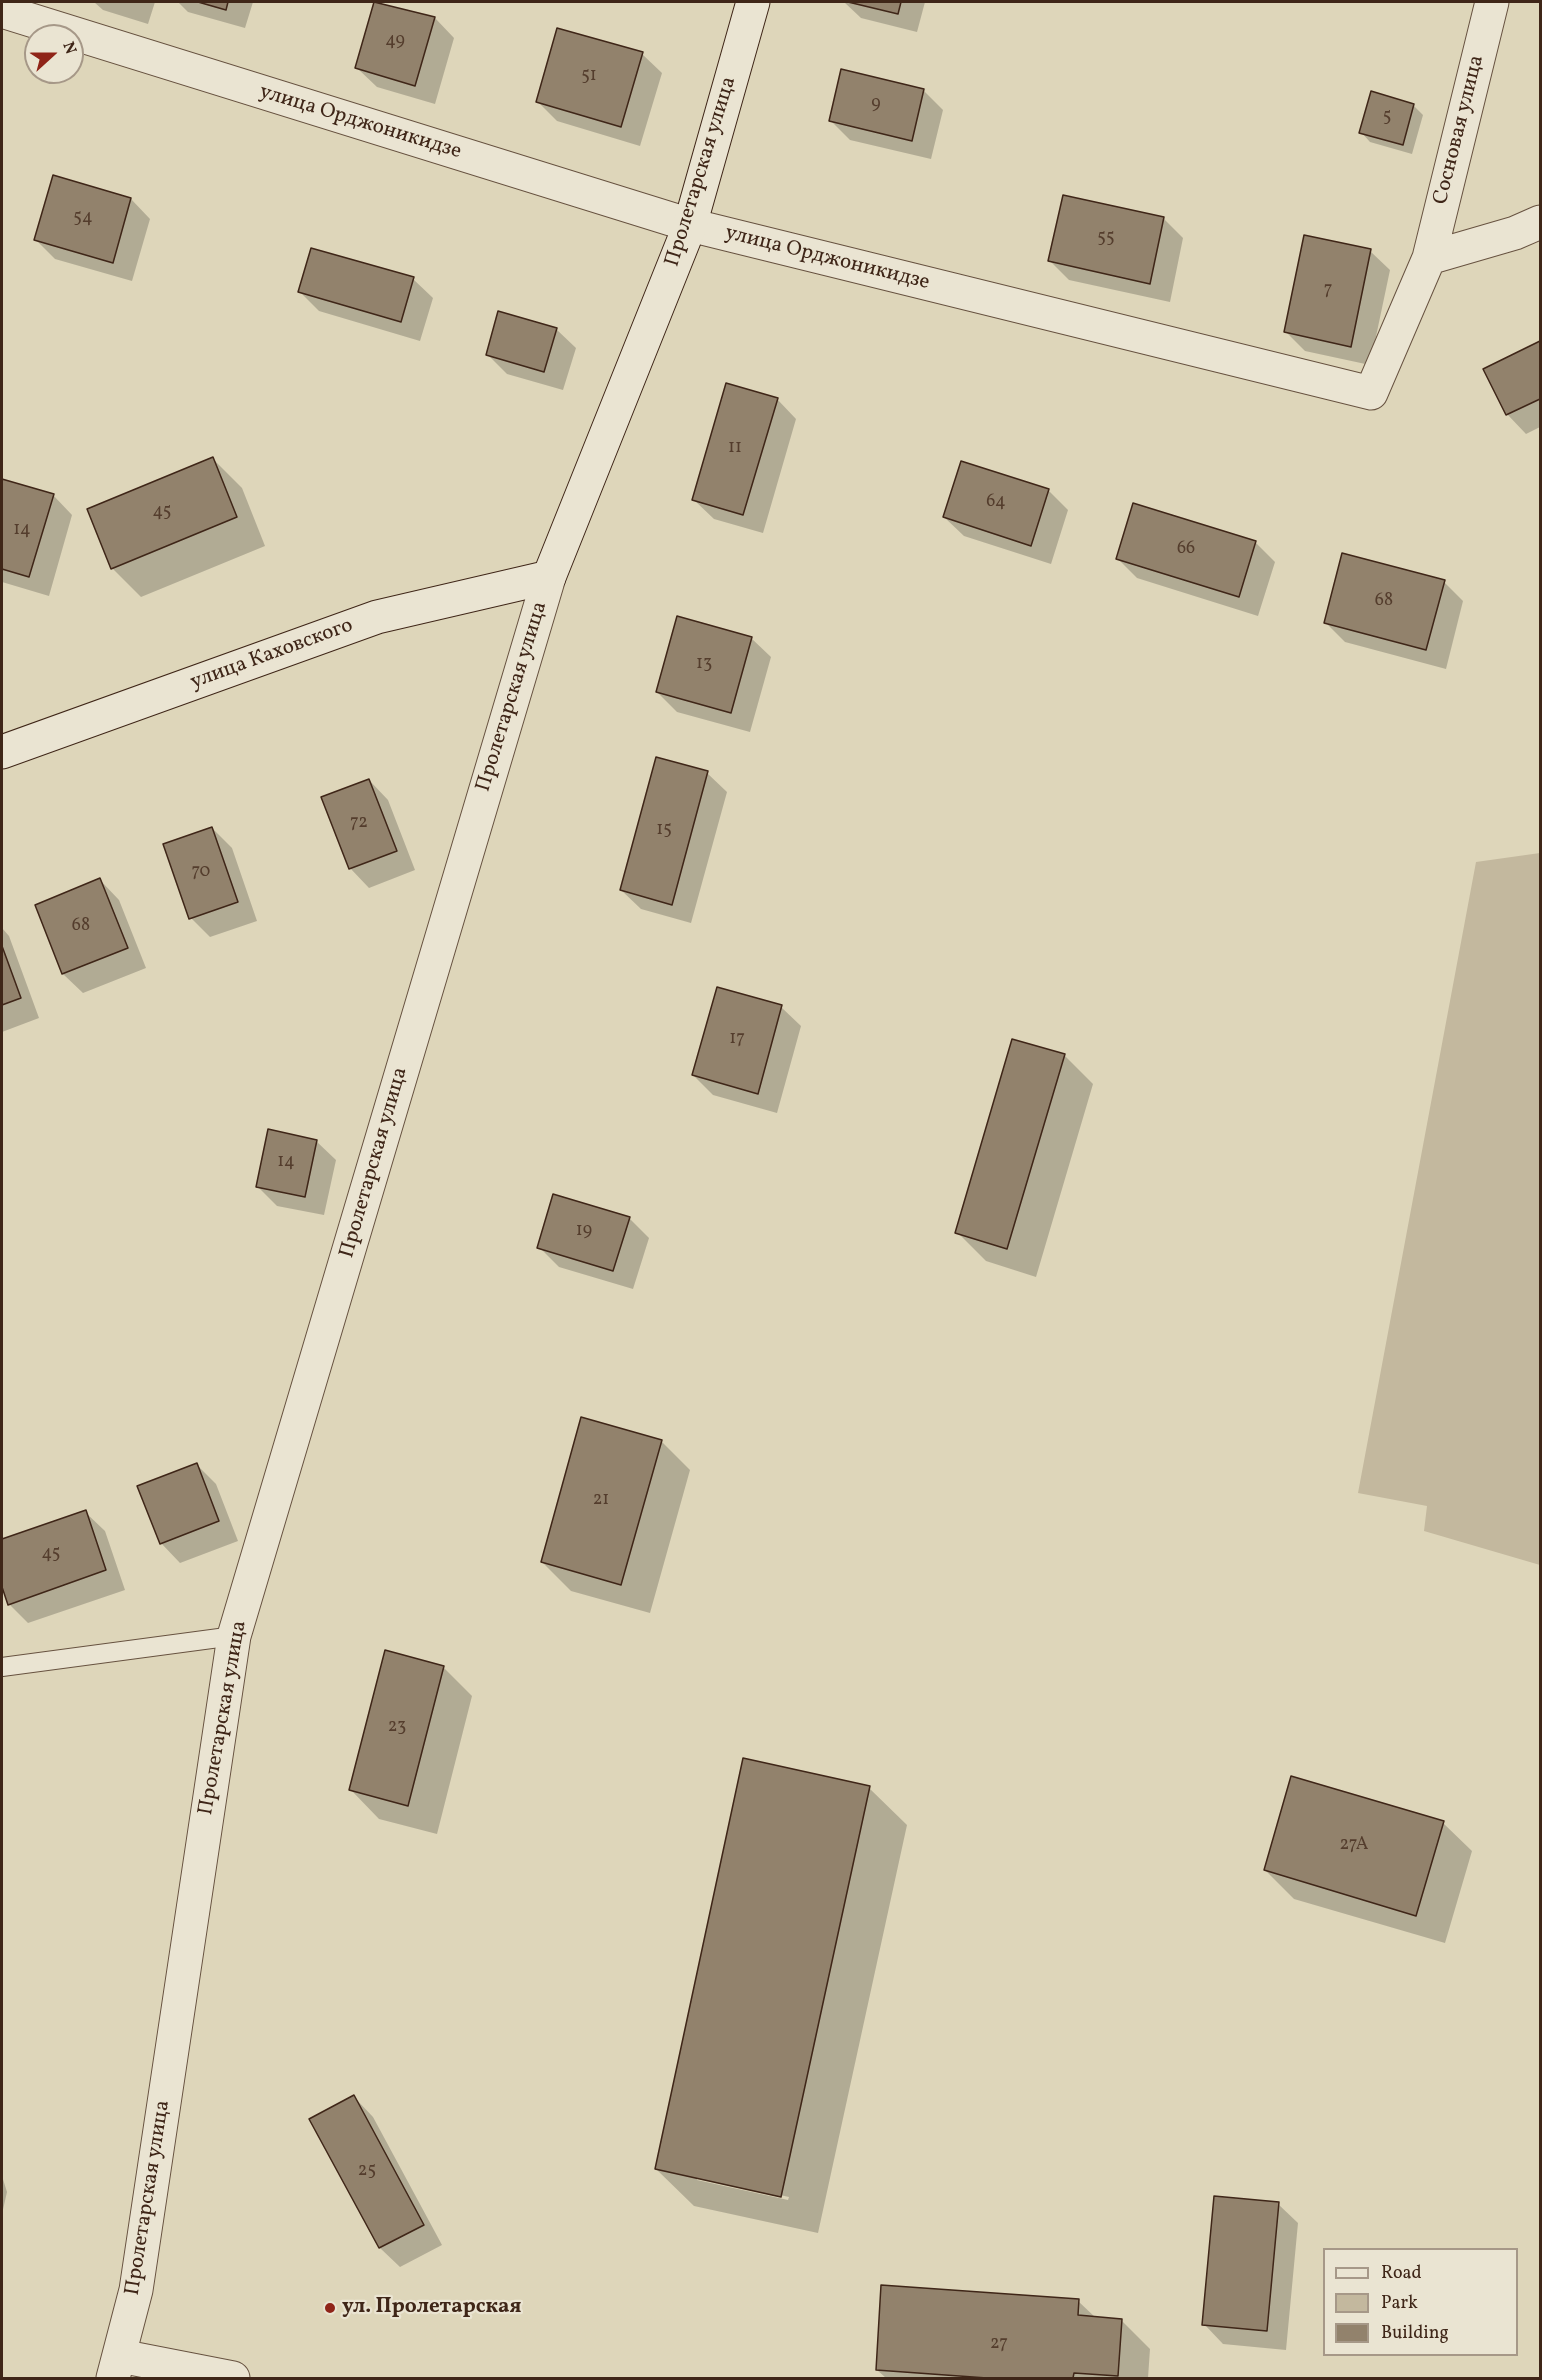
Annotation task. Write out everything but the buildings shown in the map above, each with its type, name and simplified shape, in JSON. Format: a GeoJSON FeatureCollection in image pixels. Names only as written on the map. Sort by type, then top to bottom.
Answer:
{"type":"FeatureCollection","features":[{"type":"Feature","properties":{"kind":"street","name":"Пролетарская улица"},"geometry":{"type":"LineString","coordinates":[[116,2367],[136,2290],[234,1636],[549,577],[690,225],[753,2]]}},
{"type":"Feature","properties":{"kind":"street","name":"Сосновая улица"},"geometry":{"type":"LineString","coordinates":[[1429,258],[1492,2]]}},
{"type":"Feature","properties":{"kind":"street","name":"улица Орджоникидзе"},"geometry":{"type":"LineString","coordinates":[[2,11],[690,225],[1371,393],[1429,258]]}},
{"type":"Feature","properties":{"kind":"street"},"geometry":{"type":"LineString","coordinates":[[1429,258],[1515,233],[1540,222]]}},
{"type":"Feature","properties":{"kind":"street","name":"улица Каховского"},"geometry":{"type":"LineString","coordinates":[[5,746],[377,617],[549,577]]}},
{"type":"Feature","properties":{"kind":"street"},"geometry":{"type":"LineString","coordinates":[[116,2367],[233,2379]]}},
{"type":"Feature","properties":{"kind":"lane"},"geometry":{"type":"LineString","coordinates":[[2,1667],[234,1636]]}},
{"type":"Feature","properties":{"kind":"green space"},"geometry":{"type":"Polygon","coordinates":[[[1540,853],[1540,1565],[1424,1531],[1427,1506],[1358,1493],[1476,862],[1540,853]]]}},
{"type":"Feature","properties":{"kind":"place","name":"ул. Пролетарская"},"geometry":{"type":"Point","coordinates":[330,2308]}}]}
